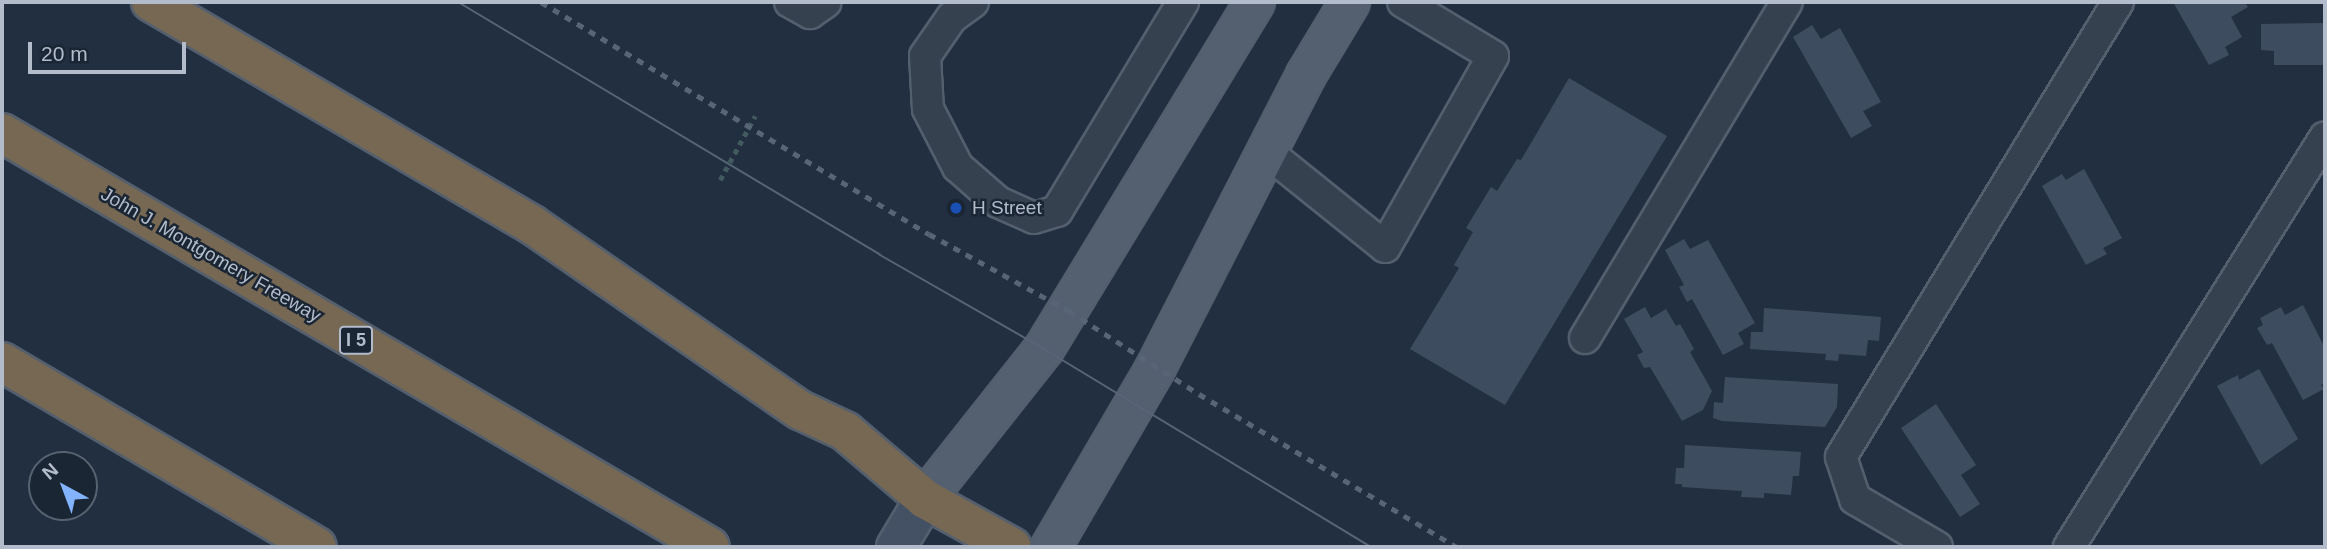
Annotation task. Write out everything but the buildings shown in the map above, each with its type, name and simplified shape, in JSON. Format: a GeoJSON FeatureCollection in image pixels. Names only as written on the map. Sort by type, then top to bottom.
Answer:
{"type":"FeatureCollection","features":[{"type":"Feature","properties":{"kind":"highway"},"geometry":{"type":"LineString","coordinates":[[151,2],[531,224],[800,410],[845,431],[923,503],[1012,547]]}},
{"type":"Feature","properties":{"kind":"highway","name":"John J. Montgomery Freeway"},"geometry":{"type":"LineString","coordinates":[[2,133],[710,547]]}},
{"type":"Feature","properties":{"kind":"highway"},"geometry":{"type":"LineString","coordinates":[[2,362],[317,547]]}},
{"type":"Feature","properties":{"kind":"main road"},"geometry":{"type":"LineString","coordinates":[[896,547],[923,503],[1050,340],[1255,2]]}},
{"type":"Feature","properties":{"kind":"main road"},"geometry":{"type":"LineString","coordinates":[[1051,547],[1156,367],[1306,75],[1350,2]]}},
{"type":"Feature","properties":{"kind":"lane"},"geometry":{"type":"LineString","coordinates":[[790,2],[810,13],[826,2]]}},
{"type":"Feature","properties":{"kind":"lane"},"geometry":{"type":"LineString","coordinates":[[974,2],[952,17],[925,56],[928,109],[958,167],[998,202],[1034,218],[1057,211],[1183,2]]}},
{"type":"Feature","properties":{"kind":"lane"},"geometry":{"type":"LineString","coordinates":[[1266,152],[1385,247],[1493,56],[1404,2]]}},
{"type":"Feature","properties":{"kind":"lane"},"geometry":{"type":"LineString","coordinates":[[1585,338],[1787,2]]}},
{"type":"Feature","properties":{"kind":"lane"},"geometry":{"type":"LineString","coordinates":[[1937,547],[1855,499],[1841,457],[2118,2]]}},
{"type":"Feature","properties":{"kind":"lane"},"geometry":{"type":"LineString","coordinates":[[2069,547],[2325,138]]}},
{"type":"Feature","properties":{"kind":"path"},"geometry":{"type":"LineString","coordinates":[[720,180],[755,116]]}},
{"type":"Feature","properties":{"kind":"tram line"},"geometry":{"type":"LineString","coordinates":[[458,2],[880,255],[1044,349],[1371,547]]}},
{"type":"Feature","properties":{"kind":"railway"},"geometry":{"type":"LineString","coordinates":[[541,2],[929,234],[1069,311],[1199,394],[1457,547]]}},
{"type":"Feature","properties":{"kind":"place","name":"H Street"},"geometry":{"type":"Point","coordinates":[956,208]}}]}
